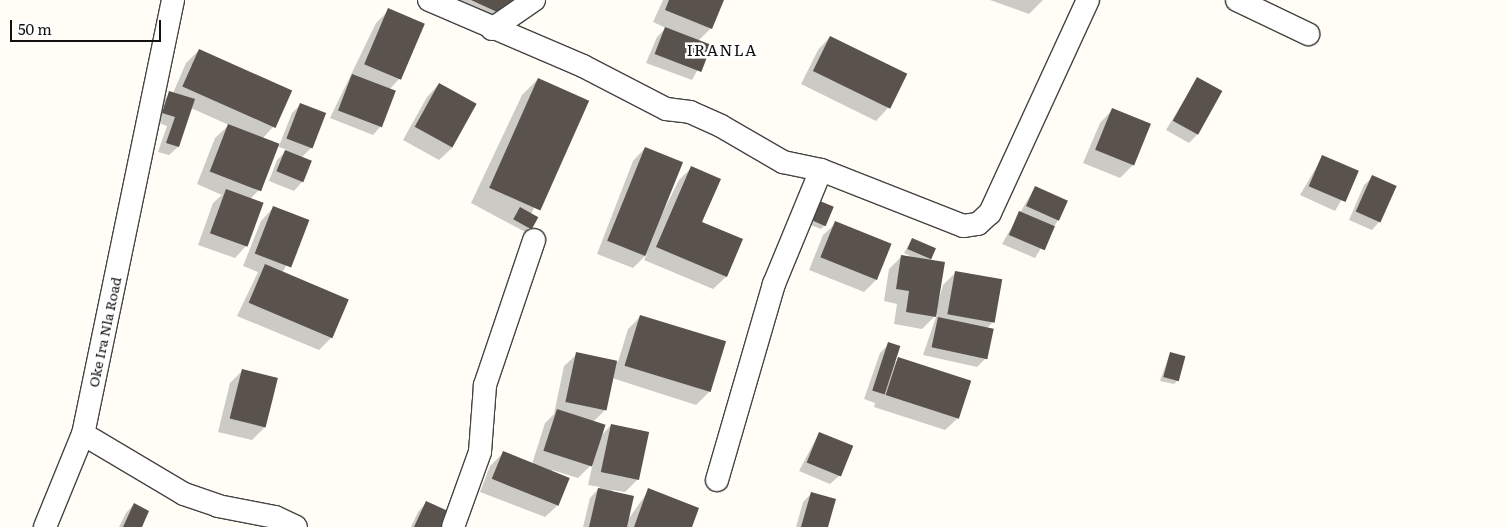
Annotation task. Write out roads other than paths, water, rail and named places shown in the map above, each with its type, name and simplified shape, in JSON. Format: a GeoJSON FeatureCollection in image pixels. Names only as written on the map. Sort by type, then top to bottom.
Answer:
{"type":"FeatureCollection","features":[{"type":"Feature","properties":{"kind":"street","name":"Oke Ira Nla Road"},"geometry":{"type":"LineString","coordinates":[[45,527],[83,434],[173,0]]}},
{"type":"Feature","properties":{"kind":"street"},"geometry":{"type":"LineString","coordinates":[[429,0],[492,29],[583,66],[666,108],[690,112],[721,126],[783,162],[821,170],[949,224],[978,224],[990,213],[1088,0]]}},
{"type":"Feature","properties":{"kind":"street"},"geometry":{"type":"LineString","coordinates":[[492,29],[534,0]]}},
{"type":"Feature","properties":{"kind":"street"},"geometry":{"type":"LineString","coordinates":[[1237,0],[1308,34]]}},
{"type":"Feature","properties":{"kind":"street"},"geometry":{"type":"LineString","coordinates":[[717,480],[774,284],[821,170]]}},
{"type":"Feature","properties":{"kind":"street"},"geometry":{"type":"LineString","coordinates":[[453,527],[480,452],[486,385],[534,240]]}},
{"type":"Feature","properties":{"kind":"street"},"geometry":{"type":"LineString","coordinates":[[83,434],[184,494],[218,506],[275,517],[296,527]]}},
{"type":"Feature","properties":{"kind":"district","name":"IRANLA"},"geometry":{"type":"Point","coordinates":[722,49]}}]}
